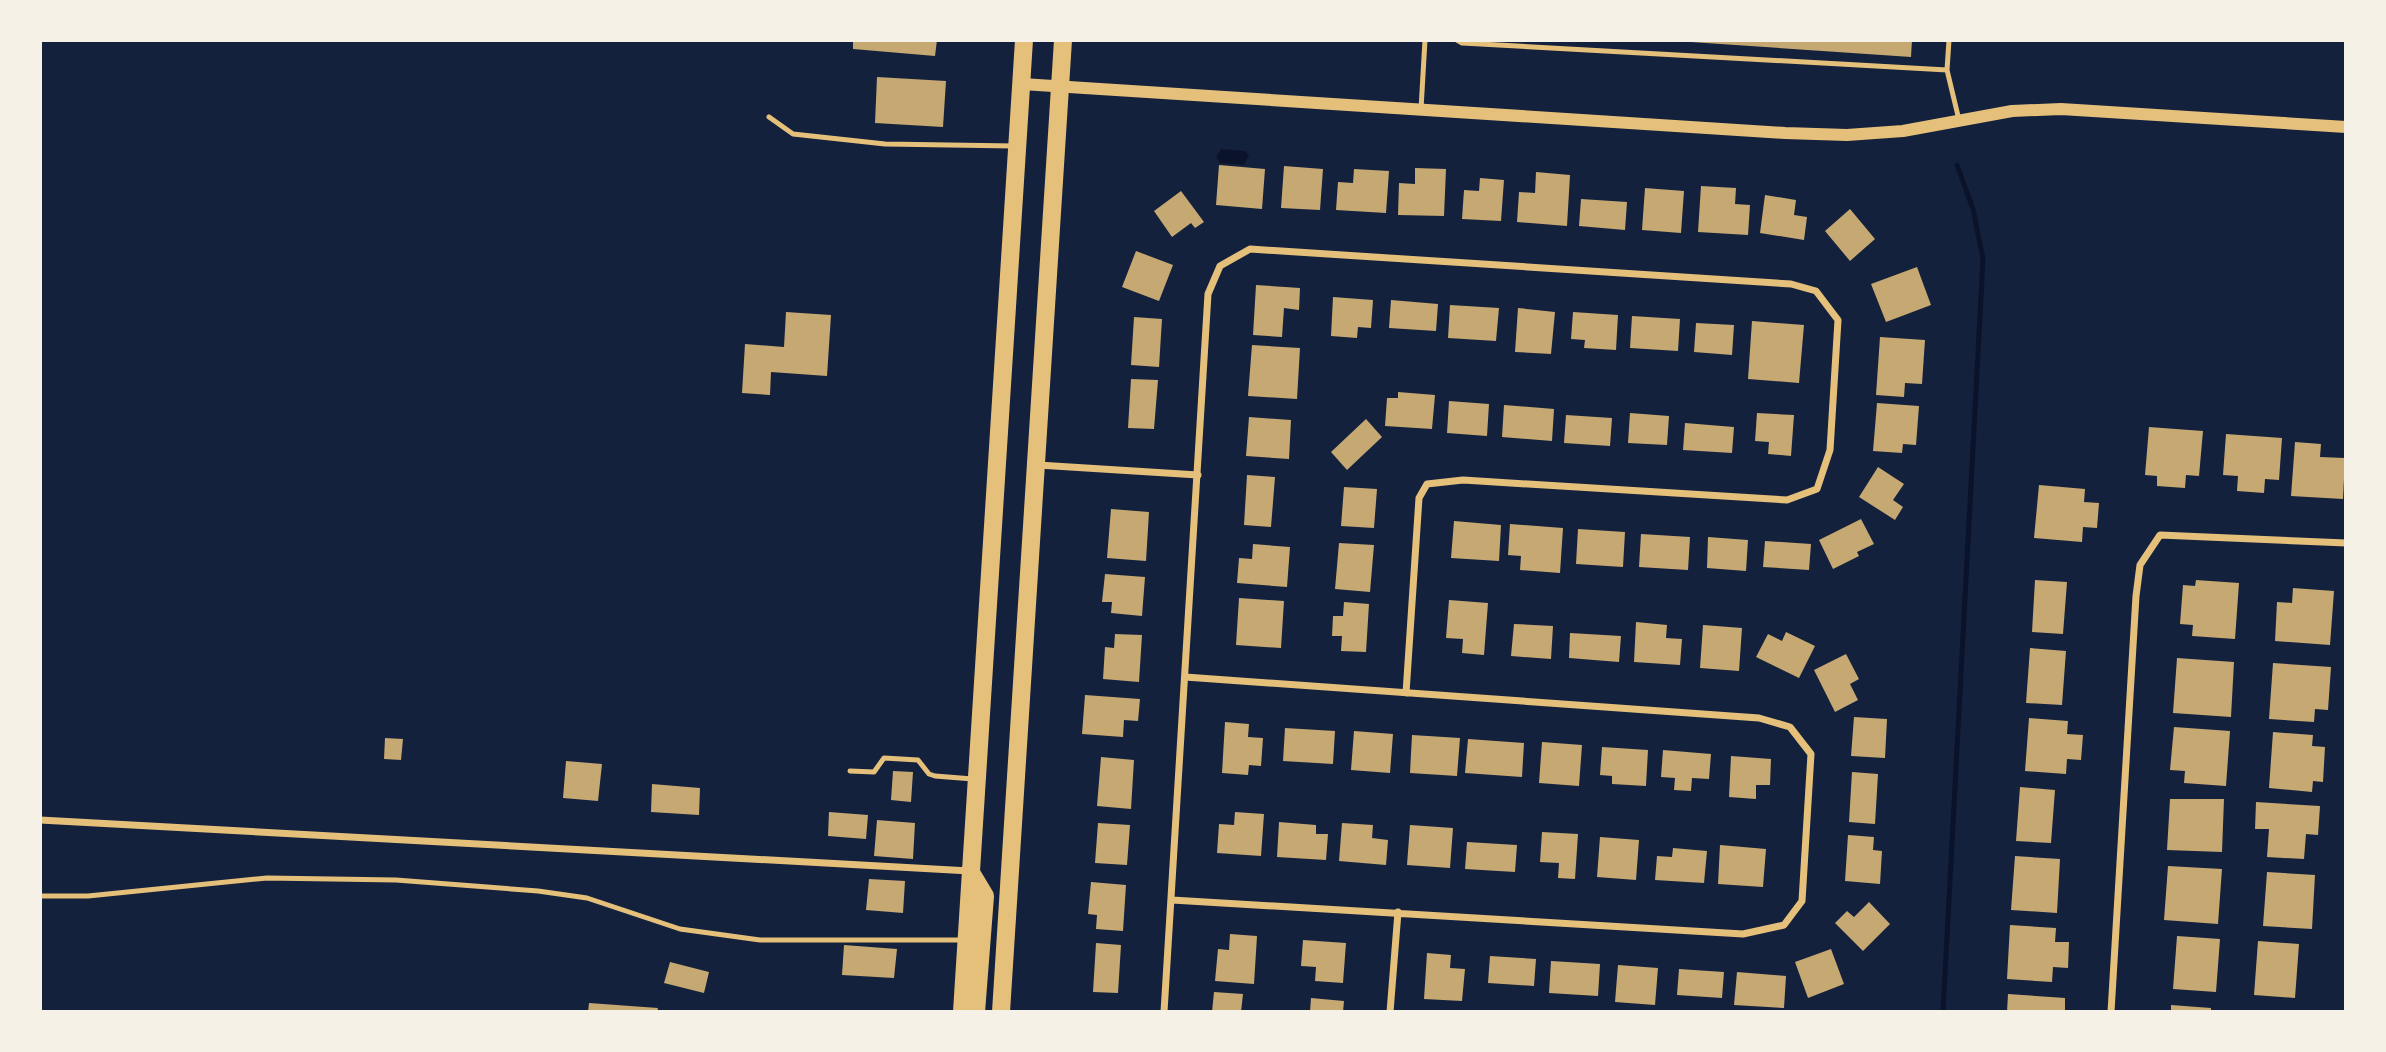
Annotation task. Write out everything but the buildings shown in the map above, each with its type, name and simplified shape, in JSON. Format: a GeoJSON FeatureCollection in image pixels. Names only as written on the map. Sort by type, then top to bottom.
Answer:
{"type":"FeatureCollection","features":[{"type":"Feature","properties":{"kind":"main road"},"geometry":{"type":"LineString","coordinates":[[962,1012],[1024,40]]}},
{"type":"Feature","properties":{"kind":"main road"},"geometry":{"type":"LineString","coordinates":[[1001,1012],[1063,40]]}},
{"type":"Feature","properties":{"kind":"main road"},"geometry":{"type":"LineString","coordinates":[[970,871],[985,896],[976,1012]]}},
{"type":"Feature","properties":{"kind":"street"},"geometry":{"type":"LineString","coordinates":[[1022,84],[1785,133],[1847,135],[1903,131],[2012,111],[2061,109],[2346,127]]}},
{"type":"Feature","properties":{"kind":"street"},"geometry":{"type":"LineString","coordinates":[[1164,1012],[1208,294],[1220,267],[1250,249],[1791,284],[1816,291],[1838,320],[1830,450],[1817,489],[1787,500],[1463,480],[1427,484],[1419,498],[1406,693]]}},
{"type":"Feature","properties":{"kind":"street"},"geometry":{"type":"LineString","coordinates":[[1036,464],[1198,475]]}},
{"type":"Feature","properties":{"kind":"street"},"geometry":{"type":"LineString","coordinates":[[2111,1012],[2140,565],[2160,535],[2346,543]]}},
{"type":"Feature","properties":{"kind":"street"},"geometry":{"type":"LineString","coordinates":[[1172,900],[1743,934],[1784,925],[1802,901],[1811,754],[1790,727],[1759,718],[1185,677]]}},
{"type":"Feature","properties":{"kind":"street"},"geometry":{"type":"LineString","coordinates":[[40,820],[970,871]]}},
{"type":"Feature","properties":{"kind":"street"},"geometry":{"type":"LineString","coordinates":[[1390,1012],[1398,912]]}},
{"type":"Feature","properties":{"kind":"lane"},"geometry":{"type":"LineString","coordinates":[[1421,109],[1425,40]]}},
{"type":"Feature","properties":{"kind":"lane"},"geometry":{"type":"LineString","coordinates":[[1457,40],[1476,44],[1947,70]]}},
{"type":"Feature","properties":{"kind":"lane"},"geometry":{"type":"LineString","coordinates":[[1949,40],[1947,70],[1959,120]]}},
{"type":"Feature","properties":{"kind":"lane"},"geometry":{"type":"LineString","coordinates":[[769,117],[793,134],[885,144],[1018,146]]}},
{"type":"Feature","properties":{"kind":"lane"},"geometry":{"type":"LineString","coordinates":[[850,771],[874,772],[884,758],[918,760],[929,774],[935,776],[976,779]]}},
{"type":"Feature","properties":{"kind":"lane"},"geometry":{"type":"LineString","coordinates":[[40,896],[88,896],[267,878],[396,880],[538,891],[586,898],[680,929],[760,940],[966,940]]}},
{"type":"Feature","properties":{"kind":"water"},"geometry":{"type":"Polygon","coordinates":[[[1221,149],[1245,151],[1249,155],[1244,165],[1220,163],[1216,157],[1221,149]]]}},
{"type":"Feature","properties":{"kind":"waterway"},"geometry":{"type":"LineString","coordinates":[[1943,1012],[1983,259],[1973,209],[1957,165]]}}]}
